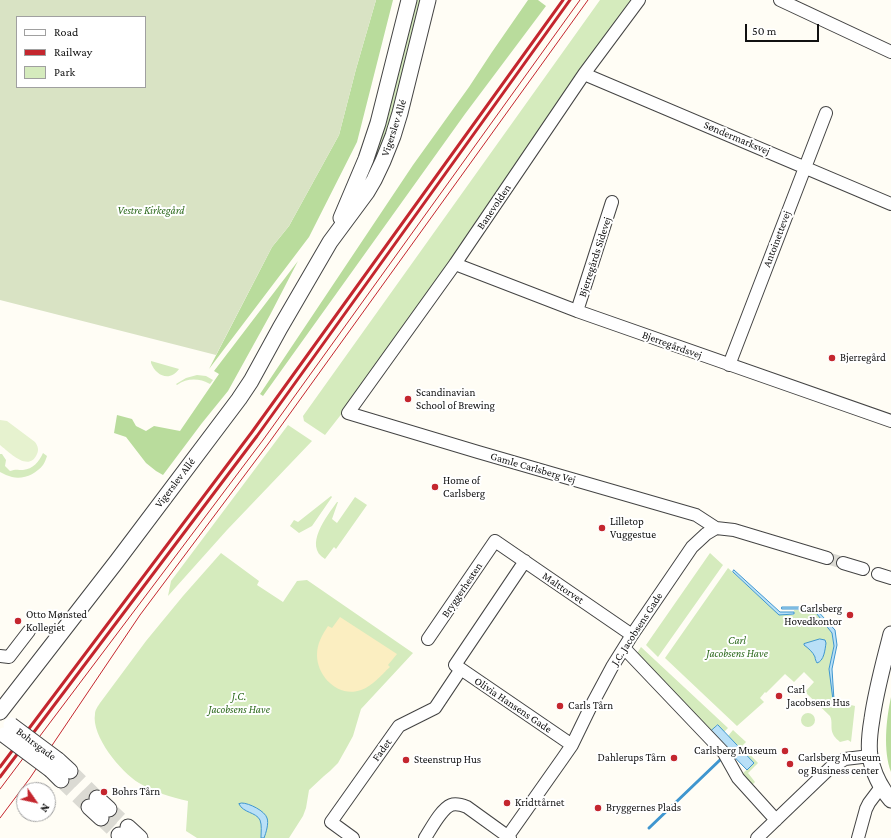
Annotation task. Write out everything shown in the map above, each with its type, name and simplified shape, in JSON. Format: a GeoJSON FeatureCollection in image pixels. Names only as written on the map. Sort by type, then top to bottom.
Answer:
{"type":"FeatureCollection","features":[{"type":"Feature","properties":{"kind":"street","name":"Vigerslev Allé"},"geometry":{"type":"LineString","coordinates":[[330,242],[373,141],[409,0]]}},
{"type":"Feature","properties":{"kind":"street","name":"Vigerslev Allé"},"geometry":{"type":"LineString","coordinates":[[0,712],[243,394],[330,242],[367,192],[383,162],[393,136],[428,0]]}},
{"type":"Feature","properties":{"kind":"street","name":"Banevolden"},"geometry":{"type":"LineString","coordinates":[[348,413],[455,264],[584,74],[638,0]]}},
{"type":"Feature","properties":{"kind":"street"},"geometry":{"type":"LineString","coordinates":[[780,0],[891,52]]}},
{"type":"Feature","properties":{"kind":"street","name":"Søndermarksvej"},"geometry":{"type":"LineString","coordinates":[[584,74],[891,204]]}},
{"type":"Feature","properties":{"kind":"street","name":"Antoinettevej"},"geometry":{"type":"LineString","coordinates":[[729,365],[826,113]]}},
{"type":"Feature","properties":{"kind":"street","name":"Bjerregårds Sidevej"},"geometry":{"type":"LineString","coordinates":[[577,311],[612,202]]}},
{"type":"Feature","properties":{"kind":"street","name":"Bjerregårdsvej"},"geometry":{"type":"LineString","coordinates":[[455,264],[577,311],[891,421]]}},
{"type":"Feature","properties":{"kind":"street","name":"Gamle Carlsberg Vej"},"geometry":{"type":"LineString","coordinates":[[348,413],[696,515],[716,528]]}},
{"type":"Feature","properties":{"kind":"street"},"geometry":{"type":"LineString","coordinates":[[716,528],[734,530],[827,558]]}},
{"type":"Feature","properties":{"kind":"street","name":"J.C. Jacobsens Gade"},"geometry":{"type":"LineString","coordinates":[[509,837],[572,745],[612,667],[632,635],[692,547],[706,534],[716,528]]}},
{"type":"Feature","properties":{"kind":"street","name":"Malttorvet"},"geometry":{"type":"LineString","coordinates":[[495,541],[632,635]]}},
{"type":"Feature","properties":{"kind":"street","name":"Bryggerhesten"},"geometry":{"type":"LineString","coordinates":[[428,638],[495,541]]}},
{"type":"Feature","properties":{"kind":"street","name":"Fadet"},"geometry":{"type":"LineString","coordinates":[[353,838],[330,822],[399,726],[435,708],[458,667],[525,561]]}},
{"type":"Feature","properties":{"kind":"street"},"geometry":{"type":"LineString","coordinates":[[843,563],[863,569]]}},
{"type":"Feature","properties":{"kind":"street"},"geometry":{"type":"LineString","coordinates":[[878,574],[891,578]]}},
{"type":"Feature","properties":{"kind":"street"},"geometry":{"type":"LineString","coordinates":[[0,656],[9,657],[29,631]]}},
{"type":"Feature","properties":{"kind":"street"},"geometry":{"type":"LineString","coordinates":[[891,634],[875,698],[870,730],[870,756],[873,770],[877,779],[891,800]]}},
{"type":"Feature","properties":{"kind":"street"},"geometry":{"type":"LineString","coordinates":[[624,648],[724,753],[738,778],[776,820]]}},
{"type":"Feature","properties":{"kind":"street","name":"Olivia Hansens Gade"},"geometry":{"type":"LineString","coordinates":[[458,667],[572,745]]}},
{"type":"Feature","properties":{"kind":"street","name":"Bohrsgade"},"geometry":{"type":"LineString","coordinates":[[4,727],[60,770]]}},
{"type":"Feature","properties":{"kind":"street"},"geometry":{"type":"LineString","coordinates":[[762,836],[776,820],[830,768],[845,759],[870,756]]}},
{"type":"Feature","properties":{"kind":"street"},"geometry":{"type":"LineString","coordinates":[[858,838],[866,809],[882,787]]}},
{"type":"Feature","properties":{"kind":"street"},"geometry":{"type":"LineString","coordinates":[[93,802],[105,814]]}},
{"type":"Feature","properties":{"kind":"street"},"geometry":{"type":"LineString","coordinates":[[425,838],[444,810],[451,805],[460,804],[467,807],[509,837]]}},
{"type":"Feature","properties":{"kind":"street"},"geometry":{"type":"LineString","coordinates":[[123,833],[140,838]]}},
{"type":"Feature","properties":{"kind":"green space","name":"Vestre Kirkegård"},"geometry":{"type":"Polygon","coordinates":[[[0,0],[376,0],[339,135],[289,226],[272,247],[216,355],[0,300],[0,0]]]}},
{"type":"Feature","properties":{"kind":"green space"},"geometry":{"type":"Polygon","coordinates":[[[376,0],[393,0],[357,142],[309,237],[209,369],[272,247],[289,226],[339,135],[376,0]]]}},
{"type":"Feature","properties":{"kind":"green space"},"geometry":{"type":"Polygon","coordinates":[[[414,0],[424,0],[390,124],[377,156],[374,155],[414,0]]]}},
{"type":"Feature","properties":{"kind":"green space"},"geometry":{"type":"Polygon","coordinates":[[[528,0],[538,0],[546,6],[465,114],[263,396],[260,394],[413,165],[469,87],[528,0]]]}},
{"type":"Feature","properties":{"kind":"green space"},"geometry":{"type":"Polygon","coordinates":[[[600,0],[632,0],[365,384],[325,435],[304,421],[303,416],[600,0]]]}},
{"type":"Feature","properties":{"kind":"green space"},"geometry":{"type":"Polygon","coordinates":[[[298,261],[228,391],[163,475],[156,471],[146,463],[126,437],[114,433],[117,415],[132,419],[136,426],[146,431],[154,426],[180,431],[219,374],[214,371],[298,261]]]}},
{"type":"Feature","properties":{"kind":"green space"},"geometry":{"type":"Polygon","coordinates":[[[151,361],[179,369],[172,375],[164,376],[153,368],[151,361]]]}},
{"type":"Feature","properties":{"kind":"green space"},"geometry":{"type":"Polygon","coordinates":[[[197,375],[206,376],[213,380],[210,384],[202,381],[189,380],[177,385],[176,384],[186,378],[197,375]]]}},
{"type":"Feature","properties":{"kind":"green space"},"geometry":{"type":"Polygon","coordinates":[[[0,420],[7,421],[35,442],[38,451],[33,459],[29,462],[19,459],[0,445],[0,420]]]}},
{"type":"Feature","properties":{"kind":"green space"},"geometry":{"type":"Polygon","coordinates":[[[288,425],[312,441],[227,530],[168,596],[171,581],[288,425]]]}},
{"type":"Feature","properties":{"kind":"green space"},"geometry":{"type":"Polygon","coordinates":[[[43,453],[47,456],[44,464],[29,476],[16,478],[0,472],[0,454],[2,454],[6,460],[5,466],[10,471],[23,470],[33,467],[43,453]]]}},
{"type":"Feature","properties":{"kind":"green space"},"geometry":{"type":"Polygon","coordinates":[[[331,496],[332,497],[312,526],[299,533],[290,526],[294,520],[298,522],[331,496]]]}},
{"type":"Feature","properties":{"kind":"green space"},"geometry":{"type":"Polygon","coordinates":[[[355,497],[367,505],[336,549],[334,547],[325,559],[316,547],[316,539],[319,531],[337,502],[332,519],[337,523],[355,497]]]}},
{"type":"Feature","properties":{"kind":"green space","name":"J.C. Jacobsens Have"},"geometry":{"type":"Polygon","coordinates":[[[221,553],[259,581],[257,585],[283,602],[297,581],[307,580],[413,653],[361,709],[353,736],[347,747],[338,763],[309,790],[303,816],[289,838],[197,838],[186,831],[188,801],[157,792],[132,778],[116,762],[102,743],[95,723],[95,714],[100,703],[146,641],[221,553]]]}},
{"type":"Feature","properties":{"kind":"green space"},"geometry":{"type":"Polygon","coordinates":[[[710,553],[723,565],[658,657],[646,645],[710,553]]]}},
{"type":"Feature","properties":{"kind":"green space","name":"Carl Jacobsens Have"},"geometry":{"type":"Polygon","coordinates":[[[728,568],[779,614],[794,615],[794,610],[813,609],[832,633],[834,646],[829,669],[835,701],[855,706],[851,742],[848,740],[840,742],[834,736],[830,716],[805,692],[814,682],[804,672],[794,682],[785,674],[760,698],[764,702],[737,726],[665,658],[728,568]]]}},
{"type":"Feature","properties":{"kind":"green space"},"geometry":{"type":"Polygon","coordinates":[[[641,647],[728,728],[724,732],[717,725],[710,732],[636,655],[641,647]]]}},
{"type":"Feature","properties":{"kind":"green space"},"geometry":{"type":"Polygon","coordinates":[[[891,697],[891,772],[888,764],[886,735],[891,697]]]}},
{"type":"Feature","properties":{"kind":"green space"},"geometry":{"type":"Polygon","coordinates":[[[805,713],[811,713],[815,717],[815,723],[811,727],[805,727],[801,723],[801,717],[805,713]]]}},
{"type":"Feature","properties":{"kind":"green space"},"geometry":{"type":"Polygon","coordinates":[[[733,730],[746,742],[742,746],[758,763],[748,773],[755,782],[752,785],[742,774],[754,763],[728,736],[733,730]]]}},
{"type":"Feature","properties":{"kind":"sand"},"geometry":{"type":"Polygon","coordinates":[[[340,617],[397,654],[388,665],[390,667],[373,683],[361,690],[353,692],[345,691],[331,684],[325,678],[318,663],[317,651],[322,636],[328,626],[332,628],[340,617]]]}},
{"type":"Feature","properties":{"kind":"water"},"geometry":{"type":"Polygon","coordinates":[[[734,570],[780,612],[794,612],[794,614],[779,615],[733,572],[734,570]]]}},
{"type":"Feature","properties":{"kind":"water"},"geometry":{"type":"Polygon","coordinates":[[[782,607],[814,607],[835,630],[837,645],[832,669],[834,700],[829,669],[834,646],[832,633],[813,609],[782,609],[782,607]]]}},
{"type":"Feature","properties":{"kind":"water"},"geometry":{"type":"Polygon","coordinates":[[[820,639],[825,640],[825,652],[823,658],[817,663],[813,653],[804,644],[820,639]]]}},
{"type":"Feature","properties":{"kind":"water"},"geometry":{"type":"Polygon","coordinates":[[[718,725],[754,763],[747,770],[710,732],[718,725]]]}},
{"type":"Feature","properties":{"kind":"water"},"geometry":{"type":"Polygon","coordinates":[[[239,804],[249,804],[266,815],[268,823],[264,838],[261,838],[260,820],[256,815],[243,809],[239,804]]]}},
{"type":"Feature","properties":{"kind":"waterway"},"geometry":{"type":"LineString","coordinates":[[649,828],[721,759]]}},
{"type":"Feature","properties":{"kind":"tunnel"},"geometry":{"type":"LineString","coordinates":[[827,558],[843,563]]}},
{"type":"Feature","properties":{"kind":"tunnel"},"geometry":{"type":"LineString","coordinates":[[70,771],[97,798]]}},
{"type":"Feature","properties":{"kind":"tunnel"},"geometry":{"type":"LineString","coordinates":[[61,780],[89,807]]}},
{"type":"Feature","properties":{"kind":"tunnel"},"geometry":{"type":"LineString","coordinates":[[109,809],[128,827]]}},
{"type":"Feature","properties":{"kind":"tunnel"},"geometry":{"type":"LineString","coordinates":[[101,818],[119,835]]}},
{"type":"Feature","properties":{"kind":"tram line"},"geometry":{"type":"LineString","coordinates":[[0,789],[263,440],[580,0]]}},
{"type":"Feature","properties":{"kind":"tram line"},"geometry":{"type":"LineString","coordinates":[[0,818],[30,778],[140,615],[268,444],[588,0]]}},
{"type":"Feature","properties":{"kind":"railway"},"geometry":{"type":"LineString","coordinates":[[0,767],[252,432],[563,0]]}},
{"type":"Feature","properties":{"kind":"railway"},"geometry":{"type":"LineString","coordinates":[[0,777],[257,436],[570,0]]}},
{"type":"Feature","properties":{"kind":"place","name":"Bjerregård"},"geometry":{"type":"Point","coordinates":[832,358]}},
{"type":"Feature","properties":{"kind":"place","name":"Scandinavian School of Brewing"},"geometry":{"type":"Point","coordinates":[408,399]}},
{"type":"Feature","properties":{"kind":"place","name":"Home of Carlsberg"},"geometry":{"type":"Point","coordinates":[435,487]}},
{"type":"Feature","properties":{"kind":"place","name":"Lilletop Vuggestue"},"geometry":{"type":"Point","coordinates":[602,528]}},
{"type":"Feature","properties":{"kind":"place","name":"Carlsberg Hovedkontor"},"geometry":{"type":"Point","coordinates":[850,615]}},
{"type":"Feature","properties":{"kind":"place","name":"Otto Mønsted Kollegiet"},"geometry":{"type":"Point","coordinates":[18,621]}},
{"type":"Feature","properties":{"kind":"place","name":"Carl Jacobsens Hus"},"geometry":{"type":"Point","coordinates":[779,696]}},
{"type":"Feature","properties":{"kind":"place","name":"Carls Tårn"},"geometry":{"type":"Point","coordinates":[560,706]}},
{"type":"Feature","properties":{"kind":"place","name":"Carlsberg Museum"},"geometry":{"type":"Point","coordinates":[785,751]}},
{"type":"Feature","properties":{"kind":"place","name":"Dahlerups Tårn"},"geometry":{"type":"Point","coordinates":[674,758]}},
{"type":"Feature","properties":{"kind":"place","name":"Steenstrup Hus"},"geometry":{"type":"Point","coordinates":[406,760]}},
{"type":"Feature","properties":{"kind":"place","name":"Carlsberg Museum og Business center"},"geometry":{"type":"Point","coordinates":[790,764]}},
{"type":"Feature","properties":{"kind":"place","name":"Bohrs Tårn"},"geometry":{"type":"Point","coordinates":[104,792]}},
{"type":"Feature","properties":{"kind":"place","name":"Kridttårnet"},"geometry":{"type":"Point","coordinates":[507,803]}},
{"type":"Feature","properties":{"kind":"place","name":"Bryggernes Plads"},"geometry":{"type":"Point","coordinates":[598,808]}}]}
